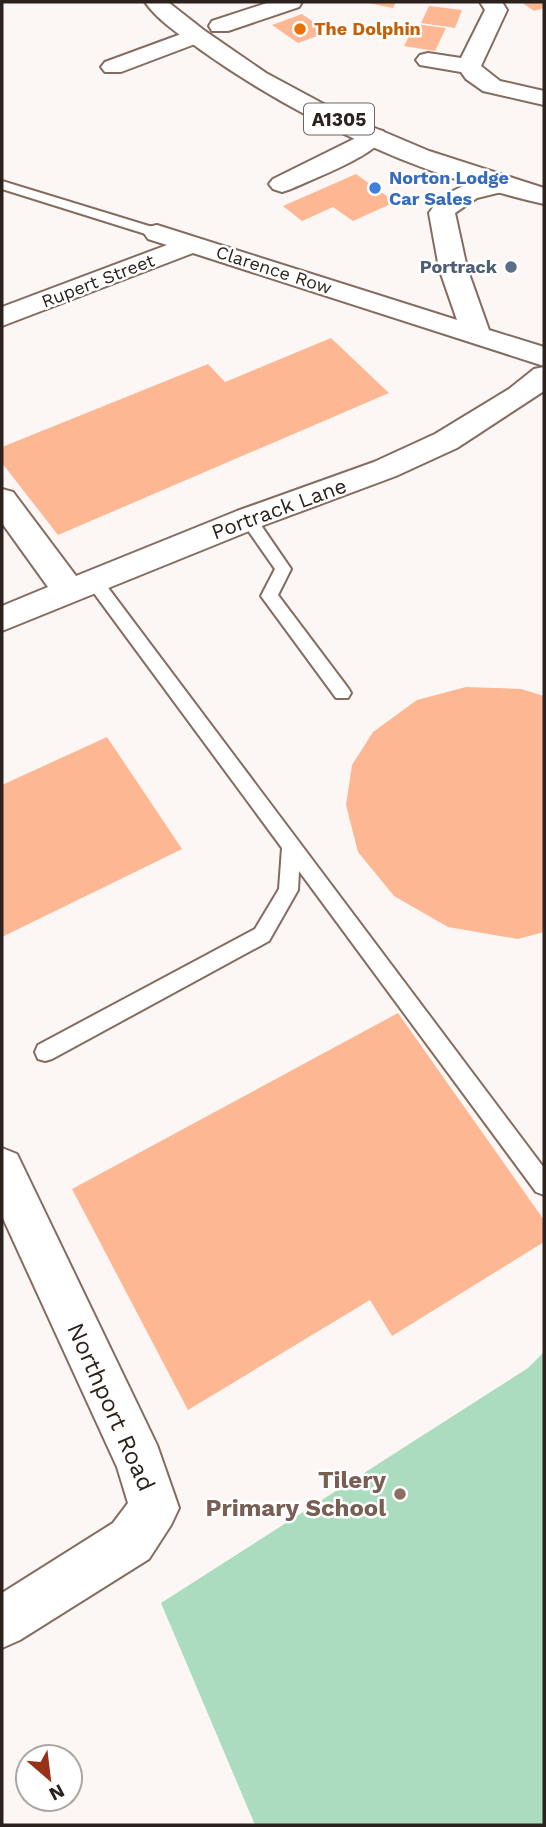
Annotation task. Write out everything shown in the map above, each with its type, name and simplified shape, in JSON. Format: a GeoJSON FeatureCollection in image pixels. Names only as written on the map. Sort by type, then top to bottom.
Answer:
{"type":"FeatureCollection","features":[{"type":"Feature","properties":{"kind":"street","name":"A1305"},"geometry":{"type":"LineString","coordinates":[[156,2],[195,36],[247,73],[374,136],[501,185],[544,196]]}},
{"type":"Feature","properties":{"kind":"street"},"geometry":{"type":"LineString","coordinates":[[220,26],[291,2]]}},
{"type":"Feature","properties":{"kind":"street"},"geometry":{"type":"LineString","coordinates":[[491,2],[496,10],[469,66],[473,76],[486,84],[544,98]]}},
{"type":"Feature","properties":{"kind":"street","name":"A1305"},"geometry":{"type":"LineString","coordinates":[[203,10],[254,52],[298,79],[447,143],[531,168]]}},
{"type":"Feature","properties":{"kind":"street"},"geometry":{"type":"LineString","coordinates":[[113,67],[195,36]]}},
{"type":"Feature","properties":{"kind":"street"},"geometry":{"type":"LineString","coordinates":[[428,60],[469,66]]}},
{"type":"Feature","properties":{"kind":"street"},"geometry":{"type":"LineString","coordinates":[[282,184],[342,156],[374,136]]}},
{"type":"Feature","properties":{"kind":"street"},"geometry":{"type":"LineString","coordinates":[[477,336],[453,268],[442,213],[449,201],[474,190],[501,185]]}},
{"type":"Feature","properties":{"kind":"street","name":"Clarence Row"},"geometry":{"type":"LineString","coordinates":[[157,233],[544,357]]}},
{"type":"Feature","properties":{"kind":"street","name":"Rupert Street"},"geometry":{"type":"LineString","coordinates":[[2,317],[193,244]]}},
{"type":"Feature","properties":{"kind":"street","name":"Portrack Lane"},"geometry":{"type":"LineString","coordinates":[[2,620],[248,519],[384,469],[531,404],[544,376]]}},
{"type":"Feature","properties":{"kind":"street"},"geometry":{"type":"LineString","coordinates":[[2,500],[82,586]]}},
{"type":"Feature","properties":{"kind":"street","name":"Northport Road"},"geometry":{"type":"LineString","coordinates":[[2,1169],[140,1462],[154,1508],[131,1541],[2,1622]]}},
{"type":"Feature","properties":{"kind":"lane","name":"Clarence Row"},"geometry":{"type":"LineString","coordinates":[[2,185],[157,233]]}},
{"type":"Feature","properties":{"kind":"lane"},"geometry":{"type":"LineString","coordinates":[[248,519],[283,569],[269,596],[342,693]]}},
{"type":"Feature","properties":{"kind":"lane"},"geometry":{"type":"LineString","coordinates":[[82,586],[292,844],[544,1185]]}},
{"type":"Feature","properties":{"kind":"lane"},"geometry":{"type":"LineString","coordinates":[[45,1052],[262,935],[288,890],[292,844]]}},
{"type":"Feature","properties":{"kind":"green space","name":"Tilery Primary School"},"geometry":{"type":"Polygon","coordinates":[[[544,1352],[544,1825],[255,1825],[161,1603],[528,1368],[544,1352]]]}},
{"type":"Feature","properties":{"kind":"building"},"geometry":{"type":"Polygon","coordinates":[[[363,2],[396,2],[393,8],[363,2]]]}},
{"type":"Feature","properties":{"kind":"building"},"geometry":{"type":"Polygon","coordinates":[[[521,2],[544,2],[544,8],[534,11],[521,2]]]}},
{"type":"Feature","properties":{"kind":"building"},"geometry":{"type":"Polygon","coordinates":[[[429,6],[462,10],[455,28],[421,23],[429,6]]]}},
{"type":"Feature","properties":{"kind":"building","name":"The Dolphin"},"geometry":{"type":"Polygon","coordinates":[[[302,14],[328,32],[298,43],[272,25],[302,14]]]}},
{"type":"Feature","properties":{"kind":"building"},"geometry":{"type":"Polygon","coordinates":[[[415,24],[446,28],[435,51],[404,46],[415,24]]]}},
{"type":"Feature","properties":{"kind":"building"},"geometry":{"type":"Polygon","coordinates":[[[356,174],[395,202],[353,221],[333,207],[302,221],[283,206],[356,174]]]}},
{"type":"Feature","properties":{"kind":"building"},"geometry":{"type":"Polygon","coordinates":[[[331,338],[389,393],[58,535],[2,463],[2,447],[208,364],[225,382],[331,338]]]}},
{"type":"Feature","properties":{"kind":"building"},"geometry":{"type":"Polygon","coordinates":[[[466,687],[521,689],[544,696],[544,932],[518,939],[448,927],[394,896],[358,852],[346,805],[352,765],[373,732],[417,700],[466,687]]]}},
{"type":"Feature","properties":{"kind":"building"},"geometry":{"type":"Polygon","coordinates":[[[107,737],[182,849],[2,937],[2,785],[107,737]]]}},
{"type":"Feature","properties":{"kind":"building"},"geometry":{"type":"Polygon","coordinates":[[[398,1013],[544,1220],[544,1242],[392,1336],[370,1300],[188,1410],[72,1189],[398,1013]]]}},
{"type":"Feature","properties":{"kind":"place","name":"The Dolphin"},"geometry":{"type":"Point","coordinates":[300,29]}},
{"type":"Feature","properties":{"kind":"place","name":"Norton Lodge Car Sales"},"geometry":{"type":"Point","coordinates":[375,188]}},
{"type":"Feature","properties":{"kind":"place","name":"Portrack"},"geometry":{"type":"Point","coordinates":[511,267]}},
{"type":"Feature","properties":{"kind":"place","name":"Tilery Primary School"},"geometry":{"type":"Point","coordinates":[400,1494]}}]}
